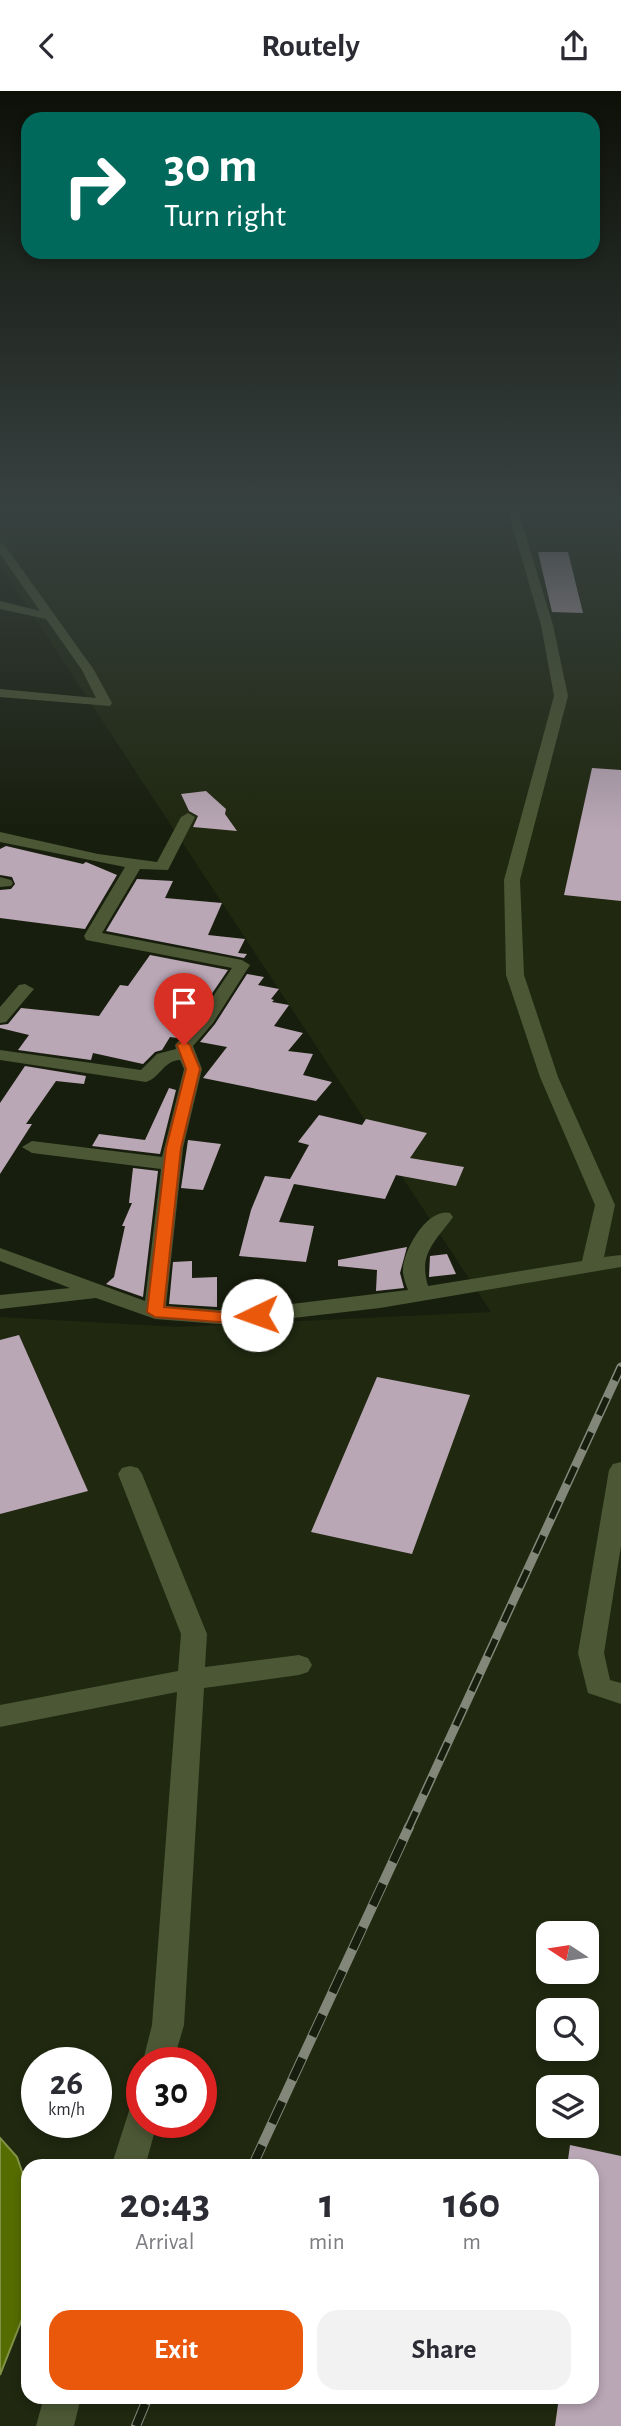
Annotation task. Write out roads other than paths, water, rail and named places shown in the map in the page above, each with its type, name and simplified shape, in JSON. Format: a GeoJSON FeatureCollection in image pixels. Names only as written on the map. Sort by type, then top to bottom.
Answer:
{"type":"FeatureCollection","features":[{"type":"Feature","properties":{"kind":"street"},"geometry":{"type":"LineString","coordinates":[[34,613],[51,617]]}},
{"type":"Feature","properties":{"kind":"street"},"geometry":{"type":"LineString","coordinates":[[0,693],[105,703],[88,670],[48,613]]}},
{"type":"Feature","properties":{"kind":"street"},"geometry":{"type":"LineString","coordinates":[[543,613],[556,660],[561,696],[512,880],[515,975],[549,1077],[605,1205],[592,1265]]}},
{"type":"Feature","properties":{"kind":"street"},"geometry":{"type":"LineString","coordinates":[[0,837],[98,859],[162,867],[188,817]]}},
{"type":"Feature","properties":{"kind":"street"},"geometry":{"type":"LineString","coordinates":[[135,864],[92,936],[242,965],[207,1019],[184,1045],[193,1069],[172,1164],[155,1312]]}},
{"type":"Feature","properties":{"kind":"street"},"geometry":{"type":"LineString","coordinates":[[0,1018],[24,989]]}},
{"type":"Feature","properties":{"kind":"street"},"geometry":{"type":"LineString","coordinates":[[0,1055],[146,1076],[158,1060],[172,1053],[188,1055]]}},
{"type":"Feature","properties":{"kind":"street"},"geometry":{"type":"LineString","coordinates":[[32,1147],[172,1164]]}},
{"type":"Feature","properties":{"kind":"street"},"geometry":{"type":"LineString","coordinates":[[420,1294],[413,1271],[424,1237],[443,1217]]}},
{"type":"Feature","properties":{"kind":"street"},"geometry":{"type":"LineString","coordinates":[[0,1254],[155,1312],[232,1318],[420,1294],[621,1261]]}},
{"type":"Feature","properties":{"kind":"street"},"geometry":{"type":"LineString","coordinates":[[0,1302],[98,1292]]}},
{"type":"Feature","properties":{"kind":"street"},"geometry":{"type":"LineString","coordinates":[[621,1470],[591,1653],[598,1686],[621,1694]]}},
{"type":"Feature","properties":{"kind":"street"},"geometry":{"type":"LineString","coordinates":[[130,1474],[194,1634],[168,2025],[162,2047]]}},
{"type":"Feature","properties":{"kind":"street"},"geometry":{"type":"LineString","coordinates":[[0,1716],[192,1679],[299,1665]]}},
{"type":"Feature","properties":{"kind":"street"},"geometry":{"type":"LineString","coordinates":[[130,2159],[136,2138]]}},
{"type":"Feature","properties":{"kind":"street"},"geometry":{"type":"LineString","coordinates":[[55,2426],[61,2404]]}},
{"type":"Feature","properties":{"kind":"railway"},"geometry":{"type":"LineString","coordinates":[[408,1829],[621,1367]]}},
{"type":"Feature","properties":{"kind":"railway"},"geometry":{"type":"LineString","coordinates":[[256,2159],[409,1827]]}},
{"type":"Feature","properties":{"kind":"railway"},"geometry":{"type":"LineString","coordinates":[[136,2426],[145,2404]]}}]}
